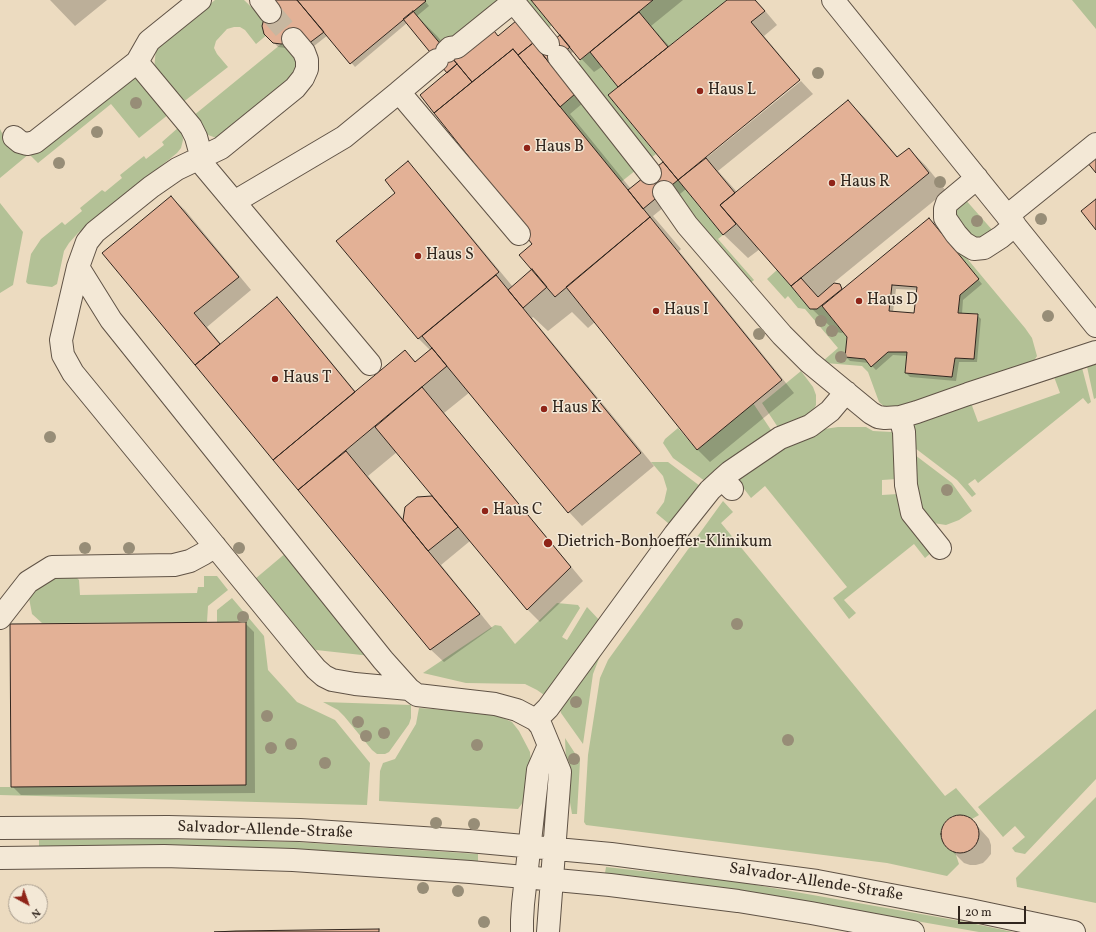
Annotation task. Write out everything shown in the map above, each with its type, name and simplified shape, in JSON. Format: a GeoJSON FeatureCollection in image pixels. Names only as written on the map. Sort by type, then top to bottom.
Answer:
{"type":"FeatureCollection","features":[{"type":"Feature","properties":{"kind":"street"},"geometry":{"type":"LineString","coordinates":[[14,137],[20,142],[27,144],[35,142],[137,62],[149,41],[200,0]]}},
{"type":"Feature","properties":{"kind":"street"},"geometry":{"type":"LineString","coordinates":[[234,202],[344,137],[450,48],[457,47],[512,1],[650,173]]}},
{"type":"Feature","properties":{"kind":"street"},"geometry":{"type":"LineString","coordinates":[[841,3],[977,178],[1096,326]]}},
{"type":"Feature","properties":{"kind":"street"},"geometry":{"type":"LineString","coordinates":[[293,39],[304,52],[307,69],[303,78],[295,88],[221,148],[177,169],[151,186],[95,232],[87,242],[78,267],[61,340],[63,355],[73,373],[308,660],[324,676],[332,680],[355,684],[409,689]]}},
{"type":"Feature","properties":{"kind":"street"},"geometry":{"type":"LineString","coordinates":[[137,62],[191,127],[196,137],[204,166],[370,364]]}},
{"type":"Feature","properties":{"kind":"street"},"geometry":{"type":"LineString","coordinates":[[399,92],[519,234]]}},
{"type":"Feature","properties":{"kind":"street"},"geometry":{"type":"LineString","coordinates":[[977,178],[947,203],[945,218],[964,243],[974,248],[984,248],[1001,237],[1011,221],[1096,144]]}},
{"type":"Feature","properties":{"kind":"street"},"geometry":{"type":"LineString","coordinates":[[664,192],[687,225],[782,336],[809,362],[871,413],[878,417],[885,418],[900,416],[1096,352]]}},
{"type":"Feature","properties":{"kind":"street"},"geometry":{"type":"LineString","coordinates":[[78,267],[111,320],[378,654],[409,689],[417,695],[495,704],[517,710],[536,720],[541,726],[560,772],[548,932]]}},
{"type":"Feature","properties":{"kind":"street"},"geometry":{"type":"LineString","coordinates":[[536,720],[548,708],[674,534],[710,490],[727,484],[730,472],[780,438],[810,426],[830,411],[846,392]]}},
{"type":"Feature","properties":{"kind":"street"},"geometry":{"type":"LineString","coordinates":[[900,416],[904,432],[906,485],[912,513],[940,548]]}},
{"type":"Feature","properties":{"kind":"street"},"geometry":{"type":"LineString","coordinates":[[0,618],[28,582],[52,567],[174,565],[190,561],[215,546]]}},
{"type":"Feature","properties":{"kind":"street"},"geometry":{"type":"LineString","coordinates":[[522,932],[529,846],[538,770],[549,746]]}},
{"type":"Feature","properties":{"kind":"street","name":"Salvador-Allende-Straße"},"geometry":{"type":"LineString","coordinates":[[0,828],[168,827],[300,830],[529,846],[618,855],[817,882],[962,908],[1074,932]]}},
{"type":"Feature","properties":{"kind":"street","name":"Salvador-Allende-Straße"},"geometry":{"type":"LineString","coordinates":[[0,858],[164,856],[294,860],[470,872],[610,885],[738,901],[913,932]]}},
{"type":"Feature","properties":{"kind":"green space"},"geometry":{"type":"Polygon","coordinates":[[[215,0],[244,0],[274,29],[256,44],[245,30],[240,27],[227,29],[216,41],[214,48],[228,67],[182,103],[154,70],[156,48],[215,0]]]}},
{"type":"Feature","properties":{"kind":"green space"},"geometry":{"type":"Polygon","coordinates":[[[425,0],[531,0],[552,25],[537,38],[502,5],[443,47],[413,11],[425,0]]]}},
{"type":"Feature","properties":{"kind":"green space"},"geometry":{"type":"Polygon","coordinates":[[[653,0],[727,0],[668,47],[639,12],[653,0]]]}},
{"type":"Feature","properties":{"kind":"green space"},"geometry":{"type":"Polygon","coordinates":[[[1072,0],[1096,0],[1096,29],[1072,0]]]}},
{"type":"Feature","properties":{"kind":"green space"},"geometry":{"type":"Polygon","coordinates":[[[286,40],[297,58],[296,77],[222,140],[208,135],[193,116],[286,40]]]}},
{"type":"Feature","properties":{"kind":"green space"},"geometry":{"type":"Polygon","coordinates":[[[590,52],[618,87],[608,95],[656,154],[621,182],[560,107],[561,76],[590,52]]]}},
{"type":"Feature","properties":{"kind":"green space"},"geometry":{"type":"Polygon","coordinates":[[[130,78],[137,78],[169,114],[139,138],[111,104],[38,163],[29,154],[0,178],[0,129],[6,141],[13,148],[130,78]]]}},
{"type":"Feature","properties":{"kind":"green space"},"geometry":{"type":"Polygon","coordinates":[[[179,127],[182,132],[183,140],[181,148],[177,153],[78,233],[69,243],[64,251],[57,284],[52,287],[28,284],[26,282],[31,254],[41,239],[62,222],[65,225],[82,211],[80,208],[102,190],[105,192],[122,178],[120,175],[144,156],[146,159],[164,145],[162,142],[179,127]]]}},
{"type":"Feature","properties":{"kind":"green space"},"geometry":{"type":"Polygon","coordinates":[[[678,180],[723,235],[718,239],[754,280],[749,284],[714,249],[670,186],[678,180]]]}},
{"type":"Feature","properties":{"kind":"green space"},"geometry":{"type":"Polygon","coordinates":[[[964,198],[994,232],[979,243],[958,225],[954,206],[964,198]]]}},
{"type":"Feature","properties":{"kind":"green space"},"geometry":{"type":"Polygon","coordinates":[[[0,203],[23,232],[13,285],[0,293],[0,203]]]}},
{"type":"Feature","properties":{"kind":"green space"},"geometry":{"type":"Polygon","coordinates":[[[955,244],[1025,328],[1032,338],[1037,356],[1034,361],[894,410],[888,410],[879,402],[868,372],[862,366],[825,363],[823,361],[838,348],[805,309],[798,308],[788,296],[785,299],[767,279],[777,270],[810,308],[817,309],[822,306],[847,337],[845,357],[865,359],[888,352],[907,352],[905,373],[952,377],[955,358],[973,359],[978,314],[958,313],[960,295],[952,246],[955,244]]]}},
{"type":"Feature","properties":{"kind":"green space"},"geometry":{"type":"Polygon","coordinates":[[[1086,362],[1096,362],[1096,398],[1094,399],[1086,362]]]}},
{"type":"Feature","properties":{"kind":"green space"},"geometry":{"type":"Polygon","coordinates":[[[1081,364],[1091,402],[1088,404],[1083,398],[978,483],[975,479],[968,484],[976,494],[972,497],[957,480],[911,445],[916,421],[971,403],[978,422],[1060,393],[1053,374],[1081,364]]]}},
{"type":"Feature","properties":{"kind":"green space"},"geometry":{"type":"Polygon","coordinates":[[[801,371],[813,387],[816,395],[816,405],[811,414],[781,432],[762,403],[801,371]]]}},
{"type":"Feature","properties":{"kind":"green space"},"geometry":{"type":"Polygon","coordinates":[[[753,403],[775,436],[709,484],[673,458],[663,443],[665,439],[678,428],[697,450],[753,403]]]}},
{"type":"Feature","properties":{"kind":"green space"},"geometry":{"type":"Polygon","coordinates":[[[838,427],[866,427],[873,431],[892,432],[897,442],[897,479],[882,480],[882,495],[898,494],[899,509],[905,519],[932,552],[925,558],[914,544],[844,600],[856,613],[849,619],[833,598],[847,587],[765,486],[751,498],[735,477],[795,438],[824,429],[838,427]]]}},
{"type":"Feature","properties":{"kind":"green space"},"geometry":{"type":"Polygon","coordinates":[[[915,455],[952,483],[972,511],[959,520],[946,525],[933,523],[915,504],[915,455]]]}},
{"type":"Feature","properties":{"kind":"green space"},"geometry":{"type":"Polygon","coordinates":[[[651,462],[668,462],[704,489],[672,524],[668,523],[656,513],[664,502],[667,489],[663,476],[651,462]]]}},
{"type":"Feature","properties":{"kind":"green space"},"geometry":{"type":"Polygon","coordinates":[[[723,501],[733,512],[721,523],[945,796],[956,788],[979,815],[972,819],[967,816],[952,816],[942,827],[942,840],[945,845],[955,852],[959,864],[947,876],[887,863],[586,825],[584,822],[588,755],[600,678],[608,660],[723,501]]]}},
{"type":"Feature","properties":{"kind":"green space"},"geometry":{"type":"Polygon","coordinates":[[[287,552],[371,656],[316,650],[308,645],[255,579],[287,552]]]}},
{"type":"Feature","properties":{"kind":"green space"},"geometry":{"type":"Polygon","coordinates":[[[75,576],[79,580],[80,595],[197,593],[198,587],[204,587],[204,576],[217,576],[228,590],[208,606],[207,622],[42,623],[32,614],[29,598],[34,590],[46,582],[59,577],[75,576]]]}},
{"type":"Feature","properties":{"kind":"green space"},"geometry":{"type":"Polygon","coordinates":[[[232,598],[264,636],[268,670],[297,702],[335,720],[370,763],[367,805],[0,795],[0,787],[246,785],[246,622],[217,623],[217,610],[232,598]]]}},
{"type":"Feature","properties":{"kind":"green space"},"geometry":{"type":"Polygon","coordinates":[[[557,603],[578,605],[580,608],[562,637],[567,640],[587,607],[602,623],[547,697],[525,684],[466,683],[423,673],[495,625],[501,626],[515,644],[557,603]]]}},
{"type":"Feature","properties":{"kind":"green space"},"geometry":{"type":"Polygon","coordinates":[[[612,630],[616,634],[600,656],[593,674],[583,744],[561,713],[560,708],[612,630]]]}},
{"type":"Feature","properties":{"kind":"green space"},"geometry":{"type":"Polygon","coordinates":[[[323,702],[411,705],[411,718],[409,724],[389,752],[385,754],[377,754],[338,710],[323,702]]]}},
{"type":"Feature","properties":{"kind":"green space"},"geometry":{"type":"Polygon","coordinates":[[[419,708],[491,713],[512,722],[519,731],[530,752],[531,763],[524,801],[518,809],[379,801],[380,771],[383,763],[395,759],[416,724],[419,708]]]}},
{"type":"Feature","properties":{"kind":"green space"},"geometry":{"type":"Polygon","coordinates":[[[1096,709],[1096,779],[1025,854],[1015,852],[1012,848],[1025,837],[1015,826],[1003,837],[978,807],[1096,709]]]}},
{"type":"Feature","properties":{"kind":"green space"},"geometry":{"type":"Polygon","coordinates":[[[565,738],[580,761],[577,814],[572,814],[567,785],[565,738]]]}},
{"type":"Feature","properties":{"kind":"green space"},"geometry":{"type":"Polygon","coordinates":[[[1096,797],[1096,903],[1017,887],[1016,878],[1096,797]]]}},
{"type":"Feature","properties":{"kind":"green space"},"geometry":{"type":"Polygon","coordinates":[[[165,839],[297,842],[478,854],[478,861],[295,849],[39,846],[39,840],[165,839]]]}},
{"type":"Feature","properties":{"kind":"green space"},"geometry":{"type":"Polygon","coordinates":[[[606,867],[739,882],[966,922],[1013,932],[979,932],[738,890],[605,873],[606,867]]]}},
{"type":"Feature","properties":{"kind":"building"},"geometry":{"type":"Polygon","coordinates":[[[269,0],[297,0],[324,32],[304,47],[288,43],[273,43],[264,34],[262,26],[269,0]]]}},
{"type":"Feature","properties":{"kind":"building"},"geometry":{"type":"Polygon","coordinates":[[[297,0],[425,0],[426,1],[350,64],[297,0]]]}},
{"type":"Feature","properties":{"kind":"building"},"geometry":{"type":"Polygon","coordinates":[[[531,0],[653,0],[580,60],[531,0]]]}},
{"type":"Feature","properties":{"kind":"building","name":"Haus L"},"geometry":{"type":"Polygon","coordinates":[[[727,0],[755,0],[765,11],[751,22],[800,80],[678,180],[608,95],[727,0]]]}},
{"type":"Feature","properties":{"kind":"building"},"geometry":{"type":"Polygon","coordinates":[[[413,11],[457,64],[447,73],[403,19],[413,11]]]}},
{"type":"Feature","properties":{"kind":"building"},"geometry":{"type":"Polygon","coordinates":[[[639,12],[668,47],[618,87],[590,52],[639,12]]]}},
{"type":"Feature","properties":{"kind":"building"},"geometry":{"type":"Polygon","coordinates":[[[516,21],[533,43],[518,55],[513,49],[472,82],[453,59],[491,27],[498,36],[516,21]]]}},
{"type":"Feature","properties":{"kind":"building"},"geometry":{"type":"Polygon","coordinates":[[[560,35],[570,47],[550,64],[540,51],[560,35]]]}},
{"type":"Feature","properties":{"kind":"building"},"geometry":{"type":"Polygon","coordinates":[[[533,43],[575,94],[560,107],[518,55],[533,43]]]}},
{"type":"Feature","properties":{"kind":"building","name":"Haus B"},"geometry":{"type":"Polygon","coordinates":[[[513,49],[650,217],[555,297],[519,255],[532,244],[517,225],[520,221],[434,113],[513,49]]]}},
{"type":"Feature","properties":{"kind":"building"},"geometry":{"type":"Polygon","coordinates":[[[457,64],[472,82],[434,113],[420,95],[457,64]]]}},
{"type":"Feature","properties":{"kind":"building","name":"Haus R"},"geometry":{"type":"Polygon","coordinates":[[[848,100],[897,157],[909,148],[929,173],[791,286],[720,205],[848,100]]]}},
{"type":"Feature","properties":{"kind":"building"},"geometry":{"type":"Polygon","coordinates":[[[1096,155],[1096,173],[1087,162],[1096,155]]]}},
{"type":"Feature","properties":{"kind":"building"},"geometry":{"type":"Polygon","coordinates":[[[706,158],[735,193],[720,205],[736,224],[723,235],[678,180],[706,158]]]}},
{"type":"Feature","properties":{"kind":"building","name":"Haus S"},"geometry":{"type":"Polygon","coordinates":[[[408,161],[499,272],[418,339],[336,241],[395,193],[385,180],[408,161]]]}},
{"type":"Feature","properties":{"kind":"building"},"geometry":{"type":"Polygon","coordinates":[[[663,162],[678,180],[643,209],[628,190],[663,162]]]}},
{"type":"Feature","properties":{"kind":"building"},"geometry":{"type":"Polygon","coordinates":[[[171,196],[239,277],[194,313],[220,344],[195,365],[102,253],[171,196]]]}},
{"type":"Feature","properties":{"kind":"building"},"geometry":{"type":"Polygon","coordinates":[[[1096,199],[1096,230],[1081,211],[1096,199]]]}},
{"type":"Feature","properties":{"kind":"building","name":"Haus I"},"geometry":{"type":"Polygon","coordinates":[[[650,217],[782,380],[697,450],[566,287],[650,217]]]}},
{"type":"Feature","properties":{"kind":"building","name":"Haus D"},"geometry":{"type":"Polygon","coordinates":[[[929,218],[979,279],[960,295],[958,313],[978,314],[974,359],[955,358],[952,377],[905,373],[907,352],[888,352],[871,367],[865,359],[845,357],[847,337],[822,306],[929,218]],[[892,285],[889,311],[914,313],[917,287],[892,285]]]}},
{"type":"Feature","properties":{"kind":"building"},"geometry":{"type":"Polygon","coordinates":[[[532,269],[547,287],[523,308],[508,290],[532,269]]]}},
{"type":"Feature","properties":{"kind":"building","name":"Haus K"},"geometry":{"type":"Polygon","coordinates":[[[496,275],[641,453],[568,513],[422,336],[496,275]]]}},
{"type":"Feature","properties":{"kind":"building"},"geometry":{"type":"Polygon","coordinates":[[[801,278],[818,297],[834,283],[840,284],[842,289],[817,309],[810,309],[791,286],[801,278]]]}},
{"type":"Feature","properties":{"kind":"building","name":"Haus T"},"geometry":{"type":"Polygon","coordinates":[[[277,297],[355,392],[273,460],[195,365],[277,297]]]}},
{"type":"Feature","properties":{"kind":"building"},"geometry":{"type":"Polygon","coordinates":[[[432,348],[447,366],[298,490],[273,460],[405,350],[415,362],[432,348]]]}},
{"type":"Feature","properties":{"kind":"building","name":"Haus C"},"geometry":{"type":"Polygon","coordinates":[[[422,387],[571,567],[527,610],[375,427],[422,387]]]}},
{"type":"Feature","properties":{"kind":"building"},"geometry":{"type":"Polygon","coordinates":[[[346,451],[480,614],[430,650],[298,490],[346,451]]]}},
{"type":"Feature","properties":{"kind":"building"},"geometry":{"type":"Polygon","coordinates":[[[432,496],[458,527],[428,551],[403,520],[405,507],[417,497],[432,496]]]}},
{"type":"Feature","properties":{"kind":"building"},"geometry":{"type":"Polygon","coordinates":[[[246,622],[246,785],[11,787],[10,624],[246,622]]]}},
{"type":"Feature","properties":{"kind":"building"},"geometry":{"type":"Polygon","coordinates":[[[960,815],[970,818],[976,824],[979,834],[976,844],[970,850],[960,853],[950,850],[944,844],[941,834],[944,824],[950,818],[960,815]]]}},
{"type":"Feature","properties":{"kind":"building"},"geometry":{"type":"Polygon","coordinates":[[[379,929],[379,932],[214,932],[236,931],[379,929]]]}},
{"type":"Feature","properties":{"kind":"tunnel"},"geometry":{"type":"LineString","coordinates":[[270,12],[293,39]]}},
{"type":"Feature","properties":{"kind":"place","name":"Haus L"},"geometry":{"type":"Point","coordinates":[700,91]}},
{"type":"Feature","properties":{"kind":"place","name":"Haus B"},"geometry":{"type":"Point","coordinates":[527,148]}},
{"type":"Feature","properties":{"kind":"place","name":"Haus R"},"geometry":{"type":"Point","coordinates":[832,183]}},
{"type":"Feature","properties":{"kind":"place","name":"Haus S"},"geometry":{"type":"Point","coordinates":[418,256]}},
{"type":"Feature","properties":{"kind":"place","name":"Haus D"},"geometry":{"type":"Point","coordinates":[859,301]}},
{"type":"Feature","properties":{"kind":"place","name":"Haus I"},"geometry":{"type":"Point","coordinates":[656,311]}},
{"type":"Feature","properties":{"kind":"place","name":"Haus T"},"geometry":{"type":"Point","coordinates":[275,379]}},
{"type":"Feature","properties":{"kind":"place","name":"Haus K"},"geometry":{"type":"Point","coordinates":[544,409]}},
{"type":"Feature","properties":{"kind":"place","name":"Haus C"},"geometry":{"type":"Point","coordinates":[485,511]}},
{"type":"Feature","properties":{"kind":"place","name":"Dietrich-Bonhoeffer-Klinikum"},"geometry":{"type":"Point","coordinates":[548,543]}}]}
